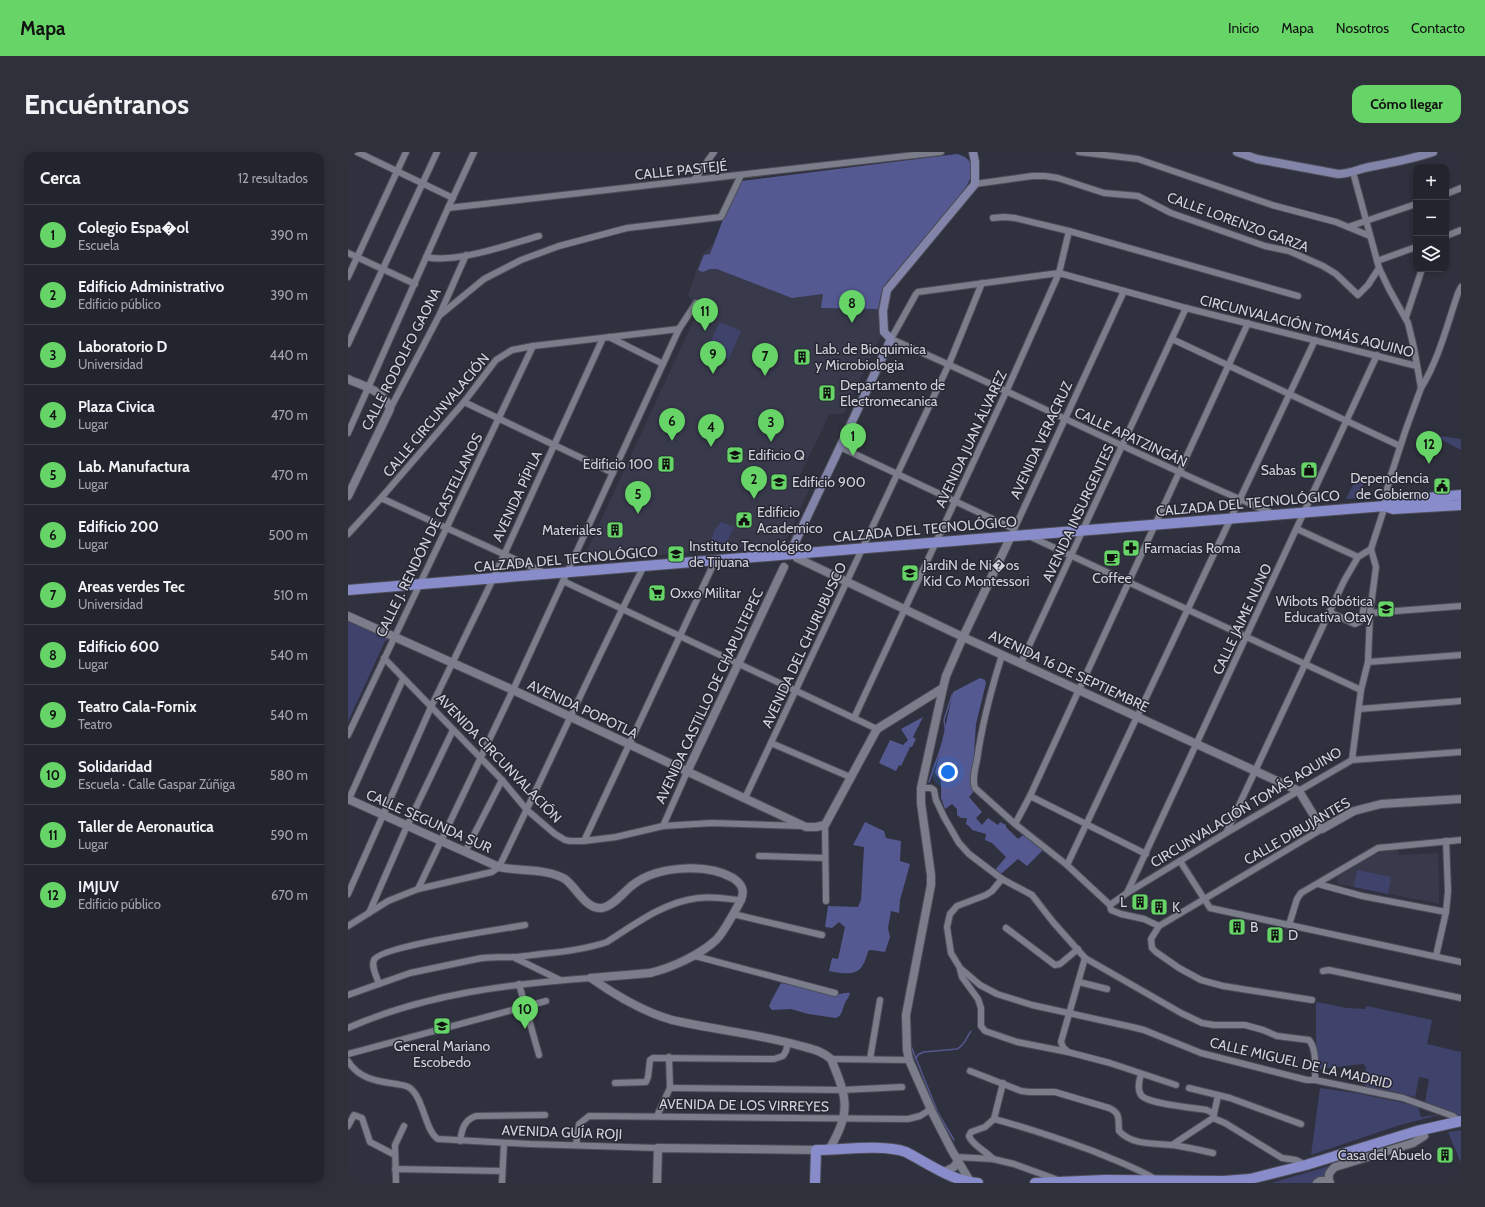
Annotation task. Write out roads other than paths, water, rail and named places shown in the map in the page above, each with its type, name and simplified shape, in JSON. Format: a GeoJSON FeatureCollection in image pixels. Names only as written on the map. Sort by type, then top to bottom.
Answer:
{"type":"FeatureCollection","features":[{"type":"Feature","properties":{"kind":"main road"},"geometry":{"type":"LineString","coordinates":[[891,339],[884,332],[883,311],[887,290],[975,184],[975,162],[973,152]]}},
{"type":"Feature","properties":{"kind":"main road"},"geometry":{"type":"LineString","coordinates":[[1237,152],[1258,155],[1332,173],[1346,174],[1433,152]]}},
{"type":"Feature","properties":{"kind":"main road","name":"AVENIDA CASTILLO DE CHAPULTEPEC"},"geometry":{"type":"LineString","coordinates":[[793,556],[840,447],[891,339]]}},
{"type":"Feature","properties":{"kind":"main road","name":"CALZADA DEL TECNOLÓGICO"},"geometry":{"type":"LineString","coordinates":[[1385,506],[1392,501],[1461,495]]}},
{"type":"Feature","properties":{"kind":"main road","name":"CALZADA DEL TECNOLÓGICO"},"geometry":{"type":"LineString","coordinates":[[348,590],[549,574],[565,577],[644,566],[793,556],[936,543],[1012,533],[1026,535],[1385,506],[1393,509],[1461,505]]}},
{"type":"Feature","properties":{"kind":"main road"},"geometry":{"type":"LineString","coordinates":[[1262,1183],[1424,1136],[1460,1123]]}},
{"type":"Feature","properties":{"kind":"main road"},"geometry":{"type":"LineString","coordinates":[[1035,1183],[1106,1180],[1237,1180],[1261,1177],[1306,1165],[1386,1139],[1460,1123]]}},
{"type":"Feature","properties":{"kind":"main road"},"geometry":{"type":"LineString","coordinates":[[815,1183],[816,1150],[896,1149],[906,1152],[944,1172],[971,1183],[978,1183]]}},
{"type":"Feature","properties":{"kind":"street"},"geometry":{"type":"LineString","coordinates":[[357,152],[453,198]]}},
{"type":"Feature","properties":{"kind":"street"},"geometry":{"type":"LineString","coordinates":[[348,277],[406,152]]}},
{"type":"Feature","properties":{"kind":"street"},"geometry":{"type":"LineString","coordinates":[[348,344],[437,152]]}},
{"type":"Feature","properties":{"kind":"street"},"geometry":{"type":"LineString","coordinates":[[348,433],[474,152]]}},
{"type":"Feature","properties":{"kind":"street"},"geometry":{"type":"LineString","coordinates":[[694,180],[714,152]]}},
{"type":"Feature","properties":{"kind":"street"},"geometry":{"type":"LineString","coordinates":[[888,158],[897,152]]}},
{"type":"Feature","properties":{"kind":"street","name":"CALLE PASTEJÉ"},"geometry":{"type":"LineString","coordinates":[[448,208],[941,152]]}},
{"type":"Feature","properties":{"kind":"street"},"geometry":{"type":"LineString","coordinates":[[1078,152],[1138,159],[1272,205],[1313,215],[1370,236]]}},
{"type":"Feature","properties":{"kind":"street"},"geometry":{"type":"LineString","coordinates":[[1353,172],[1379,268],[1406,318],[1418,369],[1424,375],[1429,374]]}},
{"type":"Feature","properties":{"kind":"street"},"geometry":{"type":"LineString","coordinates":[[439,316],[484,279],[522,260],[559,246],[627,228],[721,217],[741,175]]}},
{"type":"Feature","properties":{"kind":"street","name":"CALLE LORENZO GARZA"},"geometry":{"type":"LineString","coordinates":[[975,184],[1032,176],[1045,176],[1058,178],[1104,193],[1138,196],[1171,213],[1264,246],[1289,251],[1323,266],[1336,274],[1358,295],[1368,285],[1379,268]]}},
{"type":"Feature","properties":{"kind":"street"},"geometry":{"type":"LineString","coordinates":[[1449,193],[1461,188]]}},
{"type":"Feature","properties":{"kind":"street"},"geometry":{"type":"LineString","coordinates":[[1348,227],[1413,205]]}},
{"type":"Feature","properties":{"kind":"street"},"geometry":{"type":"LineString","coordinates":[[993,218],[1015,218],[1069,231],[1298,296]]}},
{"type":"Feature","properties":{"kind":"street"},"geometry":{"type":"LineString","coordinates":[[1449,236],[1461,230]]}},
{"type":"Feature","properties":{"kind":"street","name":"AVENIDA JUAN ÁLVAREZ"},"geometry":{"type":"LineString","coordinates":[[854,718],[1006,392],[1059,273],[1069,231]]}},
{"type":"Feature","properties":{"kind":"street"},"geometry":{"type":"LineString","coordinates":[[426,258],[442,259],[466,255],[539,236]]}},
{"type":"Feature","properties":{"kind":"street"},"geometry":{"type":"LineString","coordinates":[[1377,261],[1413,248]]}},
{"type":"Feature","properties":{"kind":"street"},"geometry":{"type":"LineString","coordinates":[[348,253],[415,284]]}},
{"type":"Feature","properties":{"kind":"street","name":"CALLE RODOLFO GAONA"},"geometry":{"type":"LineString","coordinates":[[348,496],[390,409],[439,316],[466,255]]}},
{"type":"Feature","properties":{"kind":"street"},"geometry":{"type":"LineString","coordinates":[[1406,318],[1421,272]]}},
{"type":"Feature","properties":{"kind":"street","name":"CIRCUNVALACIÓN TOMÁS AQUINO"},"geometry":{"type":"LineString","coordinates":[[918,292],[1059,273],[1186,308],[1377,355],[1418,369],[1421,388],[1390,478],[1385,497],[1385,506],[1371,549],[1376,567],[1370,613],[1368,662],[1362,690],[1352,760],[1226,833],[1127,893],[1110,905]]}},
{"type":"Feature","properties":{"kind":"street","name":"AVENIDA DEL CHURUBUSCO"},"geometry":{"type":"LineString","coordinates":[[745,798],[949,364],[982,283]]}},
{"type":"Feature","properties":{"kind":"street"},"geometry":{"type":"LineString","coordinates":[[1421,388],[1429,374],[1443,340],[1461,287]]}},
{"type":"Feature","properties":{"kind":"street","name":"AVENIDA VERACRUZ"},"geometry":{"type":"LineString","coordinates":[[971,1183],[931,1109],[909,1060],[906,1041],[906,1015],[930,885],[930,866],[921,803],[921,788],[946,676],[1124,291]]}},
{"type":"Feature","properties":{"kind":"street","name":"AVENIDA CASTILLO DE CHAPULTEPEC"},"geometry":{"type":"LineString","coordinates":[[891,339],[918,292]]}},
{"type":"Feature","properties":{"kind":"street"},"geometry":{"type":"LineString","coordinates":[[418,889],[513,690],[679,329],[696,303]]}},
{"type":"Feature","properties":{"kind":"street","name":"AVENIDA INSURGENTES"},"geometry":{"type":"LineString","coordinates":[[1021,663],[1186,308]]}},
{"type":"Feature","properties":{"kind":"street"},"geometry":{"type":"LineString","coordinates":[[1015,824],[1030,796],[1248,323]]}},
{"type":"Feature","properties":{"kind":"street","name":"CALLE CIRCUNVALACIÓN"},"geometry":{"type":"LineString","coordinates":[[348,534],[464,402],[496,360],[512,350],[533,346],[679,329]]}},
{"type":"Feature","properties":{"kind":"street"},"geometry":{"type":"LineString","coordinates":[[606,337],[663,364]]}},
{"type":"Feature","properties":{"kind":"street","name":"AVENIDA PÍPILA"},"geometry":{"type":"LineString","coordinates":[[348,894],[431,707],[493,579],[554,445],[606,337]]}},
{"type":"Feature","properties":{"kind":"street","name":"CALLE APATZINGÁN"},"geometry":{"type":"LineString","coordinates":[[891,339],[949,364],[1122,446],[1275,515]]}},
{"type":"Feature","properties":{"kind":"street"},"geometry":{"type":"LineString","coordinates":[[1172,339],[1400,446]]}},
{"type":"Feature","properties":{"kind":"street"},"geometry":{"type":"LineString","coordinates":[[1067,866],[1315,340]]}},
{"type":"Feature","properties":{"kind":"street","name":"CALLE J. RENDÓN DE CASTELLANOS"},"geometry":{"type":"LineString","coordinates":[[348,735],[533,346]]}},
{"type":"Feature","properties":{"kind":"street","name":"CALLE JAIME NUNO"},"geometry":{"type":"LineString","coordinates":[[1127,893],[1377,355]]}},
{"type":"Feature","properties":{"kind":"street"},"geometry":{"type":"LineString","coordinates":[[348,379],[383,396],[390,409]]}},
{"type":"Feature","properties":{"kind":"street"},"geometry":{"type":"LineString","coordinates":[[464,402],[612,474]]}},
{"type":"Feature","properties":{"kind":"street"},"geometry":{"type":"LineString","coordinates":[[840,447],[955,501],[1012,533]]}},
{"type":"Feature","properties":{"kind":"street"},"geometry":{"type":"LineString","coordinates":[[381,498],[549,574]]}},
{"type":"Feature","properties":{"kind":"street"},"geometry":{"type":"LineString","coordinates":[[1297,529],[1358,557]]}},
{"type":"Feature","properties":{"kind":"street"},"geometry":{"type":"LineString","coordinates":[[1026,535],[1362,690]]}},
{"type":"Feature","properties":{"kind":"street"},"geometry":{"type":"LineString","coordinates":[[1226,833],[1344,581],[1358,557],[1371,549]]}},
{"type":"Feature","properties":{"kind":"street","name":"AVENIDA CASTILLO DE CHAPULTEPEC"},"geometry":{"type":"LineString","coordinates":[[663,826],[784,567],[793,556]]}},
{"type":"Feature","properties":{"kind":"street","name":"AVENIDA 16 DE SEPTIEMBRE"},"geometry":{"type":"LineString","coordinates":[[793,556],[963,637],[1299,791]]}},
{"type":"Feature","properties":{"kind":"street"},"geometry":{"type":"LineString","coordinates":[[584,842],[715,561]]}},
{"type":"Feature","properties":{"kind":"street"},"geometry":{"type":"LineString","coordinates":[[348,926],[388,901],[418,889],[492,872],[499,867],[527,810],[569,717],[644,566]]}},
{"type":"Feature","properties":{"kind":"street"},"geometry":{"type":"LineString","coordinates":[[565,577],[622,608],[679,636],[877,728]]}},
{"type":"Feature","properties":{"kind":"street"},"geometry":{"type":"LineString","coordinates":[[1329,612],[1355,624],[1359,624],[1362,622],[1364,601]]}},
{"type":"Feature","properties":{"kind":"street"},"geometry":{"type":"LineString","coordinates":[[1370,613],[1461,606]]}},
{"type":"Feature","properties":{"kind":"street","name":"AVENIDA POPOTLA"},"geometry":{"type":"LineString","coordinates":[[348,616],[513,690],[806,827]]}},
{"type":"Feature","properties":{"kind":"street"},"geometry":{"type":"LineString","coordinates":[[1002,655],[982,725],[973,784],[980,794],[1067,866],[1110,905],[1113,912],[1144,919],[1159,926],[1151,939],[1152,948],[1179,968],[1201,980],[1223,986],[1312,1000]]}},
{"type":"Feature","properties":{"kind":"street"},"geometry":{"type":"LineString","coordinates":[[1368,662],[1461,655]]}},
{"type":"Feature","properties":{"kind":"street","name":"AVENIDA CIRCUNVALACIÓN"},"geometry":{"type":"LineString","coordinates":[[384,658],[502,780],[527,810],[559,837],[568,841],[584,842],[616,838],[663,826],[712,823],[806,827],[824,825]]}},
{"type":"Feature","properties":{"kind":"street"},"geometry":{"type":"LineString","coordinates":[[348,800],[403,679]]}},
{"type":"Feature","properties":{"kind":"street"},"geometry":{"type":"LineString","coordinates":[[826,901],[824,825],[850,777],[877,728],[943,688]]}},
{"type":"Feature","properties":{"kind":"street"},"geometry":{"type":"LineString","coordinates":[[1359,709],[1461,701]]}},
{"type":"Feature","properties":{"kind":"street"},"geometry":{"type":"LineString","coordinates":[[369,913],[407,826],[453,730]]}},
{"type":"Feature","properties":{"kind":"street"},"geometry":{"type":"LineString","coordinates":[[771,743],[850,777]]}},
{"type":"Feature","properties":{"kind":"street"},"geometry":{"type":"LineString","coordinates":[[1352,760],[1461,752]]}},
{"type":"Feature","properties":{"kind":"street"},"geometry":{"type":"LineString","coordinates":[[465,852],[502,780]]}},
{"type":"Feature","properties":{"kind":"street"},"geometry":{"type":"LineString","coordinates":[[921,788],[931,788],[934,790],[936,800],[944,817],[959,843],[969,854],[1002,879],[1032,895],[1053,922],[1085,958],[1181,1013],[1202,1023],[1214,1025],[1245,1025],[1277,1036],[1309,1040],[1312,1043],[1314,1055],[1315,1080]]}},
{"type":"Feature","properties":{"kind":"street"},"geometry":{"type":"LineString","coordinates":[[1299,791],[1322,829]]}},
{"type":"Feature","properties":{"kind":"street"},"geometry":{"type":"LineString","coordinates":[[1030,796],[1146,854]]}},
{"type":"Feature","properties":{"kind":"street","name":"CALLE DIBUJANTES"},"geometry":{"type":"LineString","coordinates":[[1159,926],[1354,811],[1381,804],[1461,799]]}},
{"type":"Feature","properties":{"kind":"street","name":"CALLE SEGUNDA SUR"},"geometry":{"type":"LineString","coordinates":[[348,800],[499,867],[511,870],[542,872],[560,877],[570,884],[588,903],[598,908],[608,906],[634,884],[648,876],[664,871],[686,869],[725,874],[740,882],[743,886],[743,896],[741,900]]}},
{"type":"Feature","properties":{"kind":"street"},"geometry":{"type":"LineString","coordinates":[[1289,925],[1298,896],[1378,848],[1461,840]]}},
{"type":"Feature","properties":{"kind":"street"},"geometry":{"type":"LineString","coordinates":[[1436,956],[1446,912],[1448,891],[1446,841]]}},
{"type":"Feature","properties":{"kind":"street"},"geometry":{"type":"LineString","coordinates":[[758,856],[825,858]]}},
{"type":"Feature","properties":{"kind":"street"},"geometry":{"type":"LineString","coordinates":[[1180,861],[1210,908],[1461,962]]}},
{"type":"Feature","properties":{"kind":"street","name":"CALLE MIGUEL DE LA MADRID"},"geometry":{"type":"LineString","coordinates":[[1002,879],[992,891],[986,895],[957,906],[950,914],[947,927],[951,953],[960,968],[980,985],[997,994],[1032,1005],[1144,1030],[1201,1053],[1307,1080],[1315,1080],[1403,1098],[1453,1116],[1460,1123]]}},
{"type":"Feature","properties":{"kind":"street"},"geometry":{"type":"LineString","coordinates":[[1318,884],[1362,896],[1446,912]]}},
{"type":"Feature","properties":{"kind":"street"},"geometry":{"type":"LineString","coordinates":[[348,995],[410,974],[476,959],[498,956],[513,957],[572,950],[600,944],[607,942],[664,907],[686,900],[700,898],[741,900],[717,939],[695,956],[650,974],[519,984],[456,995],[389,1011],[348,1028]]}},
{"type":"Feature","properties":{"kind":"street"},"geometry":{"type":"LineString","coordinates":[[733,914],[822,935]]}},
{"type":"Feature","properties":{"kind":"street"},"geometry":{"type":"LineString","coordinates":[[379,984],[373,968],[374,961],[377,956],[402,948],[435,941],[525,925]]}},
{"type":"Feature","properties":{"kind":"street"},"geometry":{"type":"LineString","coordinates":[[1006,928],[1055,965],[1060,964],[1078,949]]}},
{"type":"Feature","properties":{"kind":"street"},"geometry":{"type":"LineString","coordinates":[[695,956],[834,993]]}},
{"type":"Feature","properties":{"kind":"street"},"geometry":{"type":"LineString","coordinates":[[513,957],[562,980]]}},
{"type":"Feature","properties":{"kind":"street"},"geometry":{"type":"LineString","coordinates":[[1068,1052],[1062,1047],[1061,1042],[1085,958]]}},
{"type":"Feature","properties":{"kind":"street"},"geometry":{"type":"LineString","coordinates":[[960,968],[962,977],[978,999],[981,1008],[981,1026],[983,1030],[1017,1042],[1068,1052],[1110,1063],[1176,1085]]}},
{"type":"Feature","properties":{"kind":"street"},"geometry":{"type":"LineString","coordinates":[[1323,971],[1329,970],[1461,998]]}},
{"type":"Feature","properties":{"kind":"street"},"geometry":{"type":"LineString","coordinates":[[591,978],[621,997],[657,1015],[706,1027],[788,1042],[820,1052],[831,1059],[909,1060]]}},
{"type":"Feature","properties":{"kind":"street"},"geometry":{"type":"LineString","coordinates":[[1079,982],[1107,989]]}},
{"type":"Feature","properties":{"kind":"street"},"geometry":{"type":"LineString","coordinates":[[519,984],[539,1055]]}},
{"type":"Feature","properties":{"kind":"street"},"geometry":{"type":"LineString","coordinates":[[870,1059],[880,1000]]}},
{"type":"Feature","properties":{"kind":"street"},"geometry":{"type":"LineString","coordinates":[[348,1054],[546,1001]]}},
{"type":"Feature","properties":{"kind":"street"},"geometry":{"type":"LineString","coordinates":[[616,1083],[646,1082],[650,1060],[656,1057],[717,1059],[781,1058],[785,1054],[788,1042]]}},
{"type":"Feature","properties":{"kind":"street"},"geometry":{"type":"LineString","coordinates":[[657,1116],[670,1088],[668,1058]]}},
{"type":"Feature","properties":{"kind":"street"},"geometry":{"type":"LineString","coordinates":[[829,1150],[837,1136],[844,1118],[844,1101],[842,1090],[831,1059]]}},
{"type":"Feature","properties":{"kind":"street","name":"AVENIDA GUÍA ROJI"},"geometry":{"type":"LineString","coordinates":[[348,1061],[359,1074],[365,1077],[377,1081],[408,1086],[417,1097],[432,1133],[436,1137],[443,1140],[658,1148],[816,1150]]}},
{"type":"Feature","properties":{"kind":"street"},"geometry":{"type":"LineString","coordinates":[[970,1071],[1021,1091],[1055,1092],[1109,1108],[1119,1116],[1119,1131],[1123,1135],[1144,1143],[1172,1145],[1213,1153]]}},
{"type":"Feature","properties":{"kind":"street"},"geometry":{"type":"LineString","coordinates":[[1141,1074],[1139,1087],[1143,1098],[1157,1103],[1207,1110],[1213,1116],[1282,1158],[1296,1160],[1306,1165]]}},
{"type":"Feature","properties":{"kind":"street"},"geometry":{"type":"LineString","coordinates":[[993,1159],[987,1152],[971,1141],[969,1136],[971,1132],[985,1127],[994,1119],[1003,1083]]}},
{"type":"Feature","properties":{"kind":"street"},"geometry":{"type":"LineString","coordinates":[[670,1088],[842,1090],[902,1087]]}},
{"type":"Feature","properties":{"kind":"street"},"geometry":{"type":"LineString","coordinates":[[1189,1088],[1230,1098],[1301,1124]]}},
{"type":"Feature","properties":{"kind":"street"},"geometry":{"type":"LineString","coordinates":[[1172,1145],[1213,1116],[1218,1096]]}},
{"type":"Feature","properties":{"kind":"street","name":"AVENIDA DE LOS VIRREYES"},"geometry":{"type":"LineString","coordinates":[[576,1145],[579,1124],[589,1116],[908,1119],[920,1116],[931,1109]]}},
{"type":"Feature","properties":{"kind":"street"},"geometry":{"type":"LineString","coordinates":[[460,1141],[464,1124],[470,1118],[476,1116],[545,1114]]}},
{"type":"Feature","properties":{"kind":"street"},"geometry":{"type":"LineString","coordinates":[[348,1126],[354,1115],[362,1118],[370,1142],[395,1155]]}},
{"type":"Feature","properties":{"kind":"street"},"geometry":{"type":"LineString","coordinates":[[994,1119],[1066,1141],[1140,1170],[1158,1181]]}},
{"type":"Feature","properties":{"kind":"street"},"geometry":{"type":"LineString","coordinates":[[396,1183],[396,1145],[404,1126]]}},
{"type":"Feature","properties":{"kind":"street"},"geometry":{"type":"LineString","coordinates":[[1317,1183],[1320,1181],[1330,1182],[1328,1177],[1329,1173],[1335,1167],[1413,1143],[1424,1136]]}},
{"type":"Feature","properties":{"kind":"street"},"geometry":{"type":"LineString","coordinates":[[502,1183],[504,1143]]}},
{"type":"Feature","properties":{"kind":"street"},"geometry":{"type":"LineString","coordinates":[[658,1148],[658,1183]]}},
{"type":"Feature","properties":{"kind":"street"},"geometry":{"type":"LineString","coordinates":[[944,1172],[954,1167],[957,1159],[993,1159],[1014,1164],[1063,1182]]}},
{"type":"Feature","properties":{"kind":"street"},"geometry":{"type":"LineString","coordinates":[[395,1169],[502,1171]]}},
{"type":"Feature","properties":{"kind":"waterway"},"geometry":{"type":"LineString","coordinates":[[929,782],[946,733],[944,720],[952,695]]}},
{"type":"Feature","properties":{"kind":"waterway"},"geometry":{"type":"LineString","coordinates":[[910,1012],[910,1028]]}},
{"type":"Feature","properties":{"kind":"waterway"},"geometry":{"type":"LineString","coordinates":[[915,1059],[919,1054],[924,1052],[957,1049],[964,1043],[971,1031]]}},
{"type":"Feature","properties":{"kind":"waterway"},"geometry":{"type":"LineString","coordinates":[[911,1046],[938,1113],[954,1140]]}},
{"type":"Feature","properties":{"kind":"place","name":"Edificio 600"},"geometry":{"type":"Point","coordinates":[852,323]}},
{"type":"Feature","properties":{"kind":"place","name":"Taller de Aeronautica"},"geometry":{"type":"Point","coordinates":[705,331]}},
{"type":"Feature","properties":{"kind":"place","name":"Lab. de Bioquimica y Microbiologia"},"geometry":{"type":"Point","coordinates":[802,357]}},
{"type":"Feature","properties":{"kind":"place","name":"Teatro Cala-Fornix"},"geometry":{"type":"Point","coordinates":[713,374]}},
{"type":"Feature","properties":{"kind":"place","name":"Areas verdes Tec"},"geometry":{"type":"Point","coordinates":[765,376]}},
{"type":"Feature","properties":{"kind":"place","name":"Departamento de Electromecanica"},"geometry":{"type":"Point","coordinates":[827,393]}},
{"type":"Feature","properties":{"kind":"place","name":"Edificio 200"},"geometry":{"type":"Point","coordinates":[672,441]}},
{"type":"Feature","properties":{"kind":"place","name":"Laboratorio D"},"geometry":{"type":"Point","coordinates":[771,442]}},
{"type":"Feature","properties":{"kind":"place","name":"Plaza Civica"},"geometry":{"type":"Point","coordinates":[711,447]}},
{"type":"Feature","properties":{"kind":"place","name":"Edificio Q"},"geometry":{"type":"Point","coordinates":[735,455]}},
{"type":"Feature","properties":{"kind":"place","name":"Colegio Espa�ol"},"geometry":{"type":"Point","coordinates":[853,456]}},
{"type":"Feature","properties":{"kind":"place","name":"Edificio 100"},"geometry":{"type":"Point","coordinates":[666,464]}},
{"type":"Feature","properties":{"kind":"place","name":"IMJUV"},"geometry":{"type":"Point","coordinates":[1429,464]}},
{"type":"Feature","properties":{"kind":"place","name":"Sabas"},"geometry":{"type":"Point","coordinates":[1309,470]}},
{"type":"Feature","properties":{"kind":"place","name":"Edificio 900"},"geometry":{"type":"Point","coordinates":[779,482]}},
{"type":"Feature","properties":{"kind":"place","name":"Dependencia de Gobierno"},"geometry":{"type":"Point","coordinates":[1442,486]}},
{"type":"Feature","properties":{"kind":"place","name":"Edificio Administrativo"},"geometry":{"type":"Point","coordinates":[754,499]}},
{"type":"Feature","properties":{"kind":"place","name":"Lab. Manufactura"},"geometry":{"type":"Point","coordinates":[638,514]}},
{"type":"Feature","properties":{"kind":"place","name":"Edificio Academico"},"geometry":{"type":"Point","coordinates":[744,520]}},
{"type":"Feature","properties":{"kind":"place","name":"Materiales"},"geometry":{"type":"Point","coordinates":[615,530]}},
{"type":"Feature","properties":{"kind":"place","name":"Farmacias Roma"},"geometry":{"type":"Point","coordinates":[1131,548]}},
{"type":"Feature","properties":{"kind":"place","name":"Instituto Tecnológico de Tijuana"},"geometry":{"type":"Point","coordinates":[676,554]}},
{"type":"Feature","properties":{"kind":"place","name":"Coffee"},"geometry":{"type":"Point","coordinates":[1112,558]}},
{"type":"Feature","properties":{"kind":"place","name":"JardiN de Ni�os Kid Co Montessori"},"geometry":{"type":"Point","coordinates":[910,573]}},
{"type":"Feature","properties":{"kind":"place","name":"Oxxo Militar"},"geometry":{"type":"Point","coordinates":[657,593]}},
{"type":"Feature","properties":{"kind":"place","name":"Wibots Robótica Educatíva Otay"},"geometry":{"type":"Point","coordinates":[1386,609]}},
{"type":"Feature","properties":{"kind":"place","name":"L"},"geometry":{"type":"Point","coordinates":[1140,902]}},
{"type":"Feature","properties":{"kind":"place","name":"K"},"geometry":{"type":"Point","coordinates":[1159,907]}},
{"type":"Feature","properties":{"kind":"place","name":"B"},"geometry":{"type":"Point","coordinates":[1237,927]}},
{"type":"Feature","properties":{"kind":"place","name":"D"},"geometry":{"type":"Point","coordinates":[1275,935]}},
{"type":"Feature","properties":{"kind":"place","name":"General Mariano Escobedo"},"geometry":{"type":"Point","coordinates":[442,1026]}},
{"type":"Feature","properties":{"kind":"place","name":"Solidaridad"},"geometry":{"type":"Point","coordinates":[525,1029]}},
{"type":"Feature","properties":{"kind":"place","name":"Casa del Abuelo"},"geometry":{"type":"Point","coordinates":[1445,1155]}}]}
